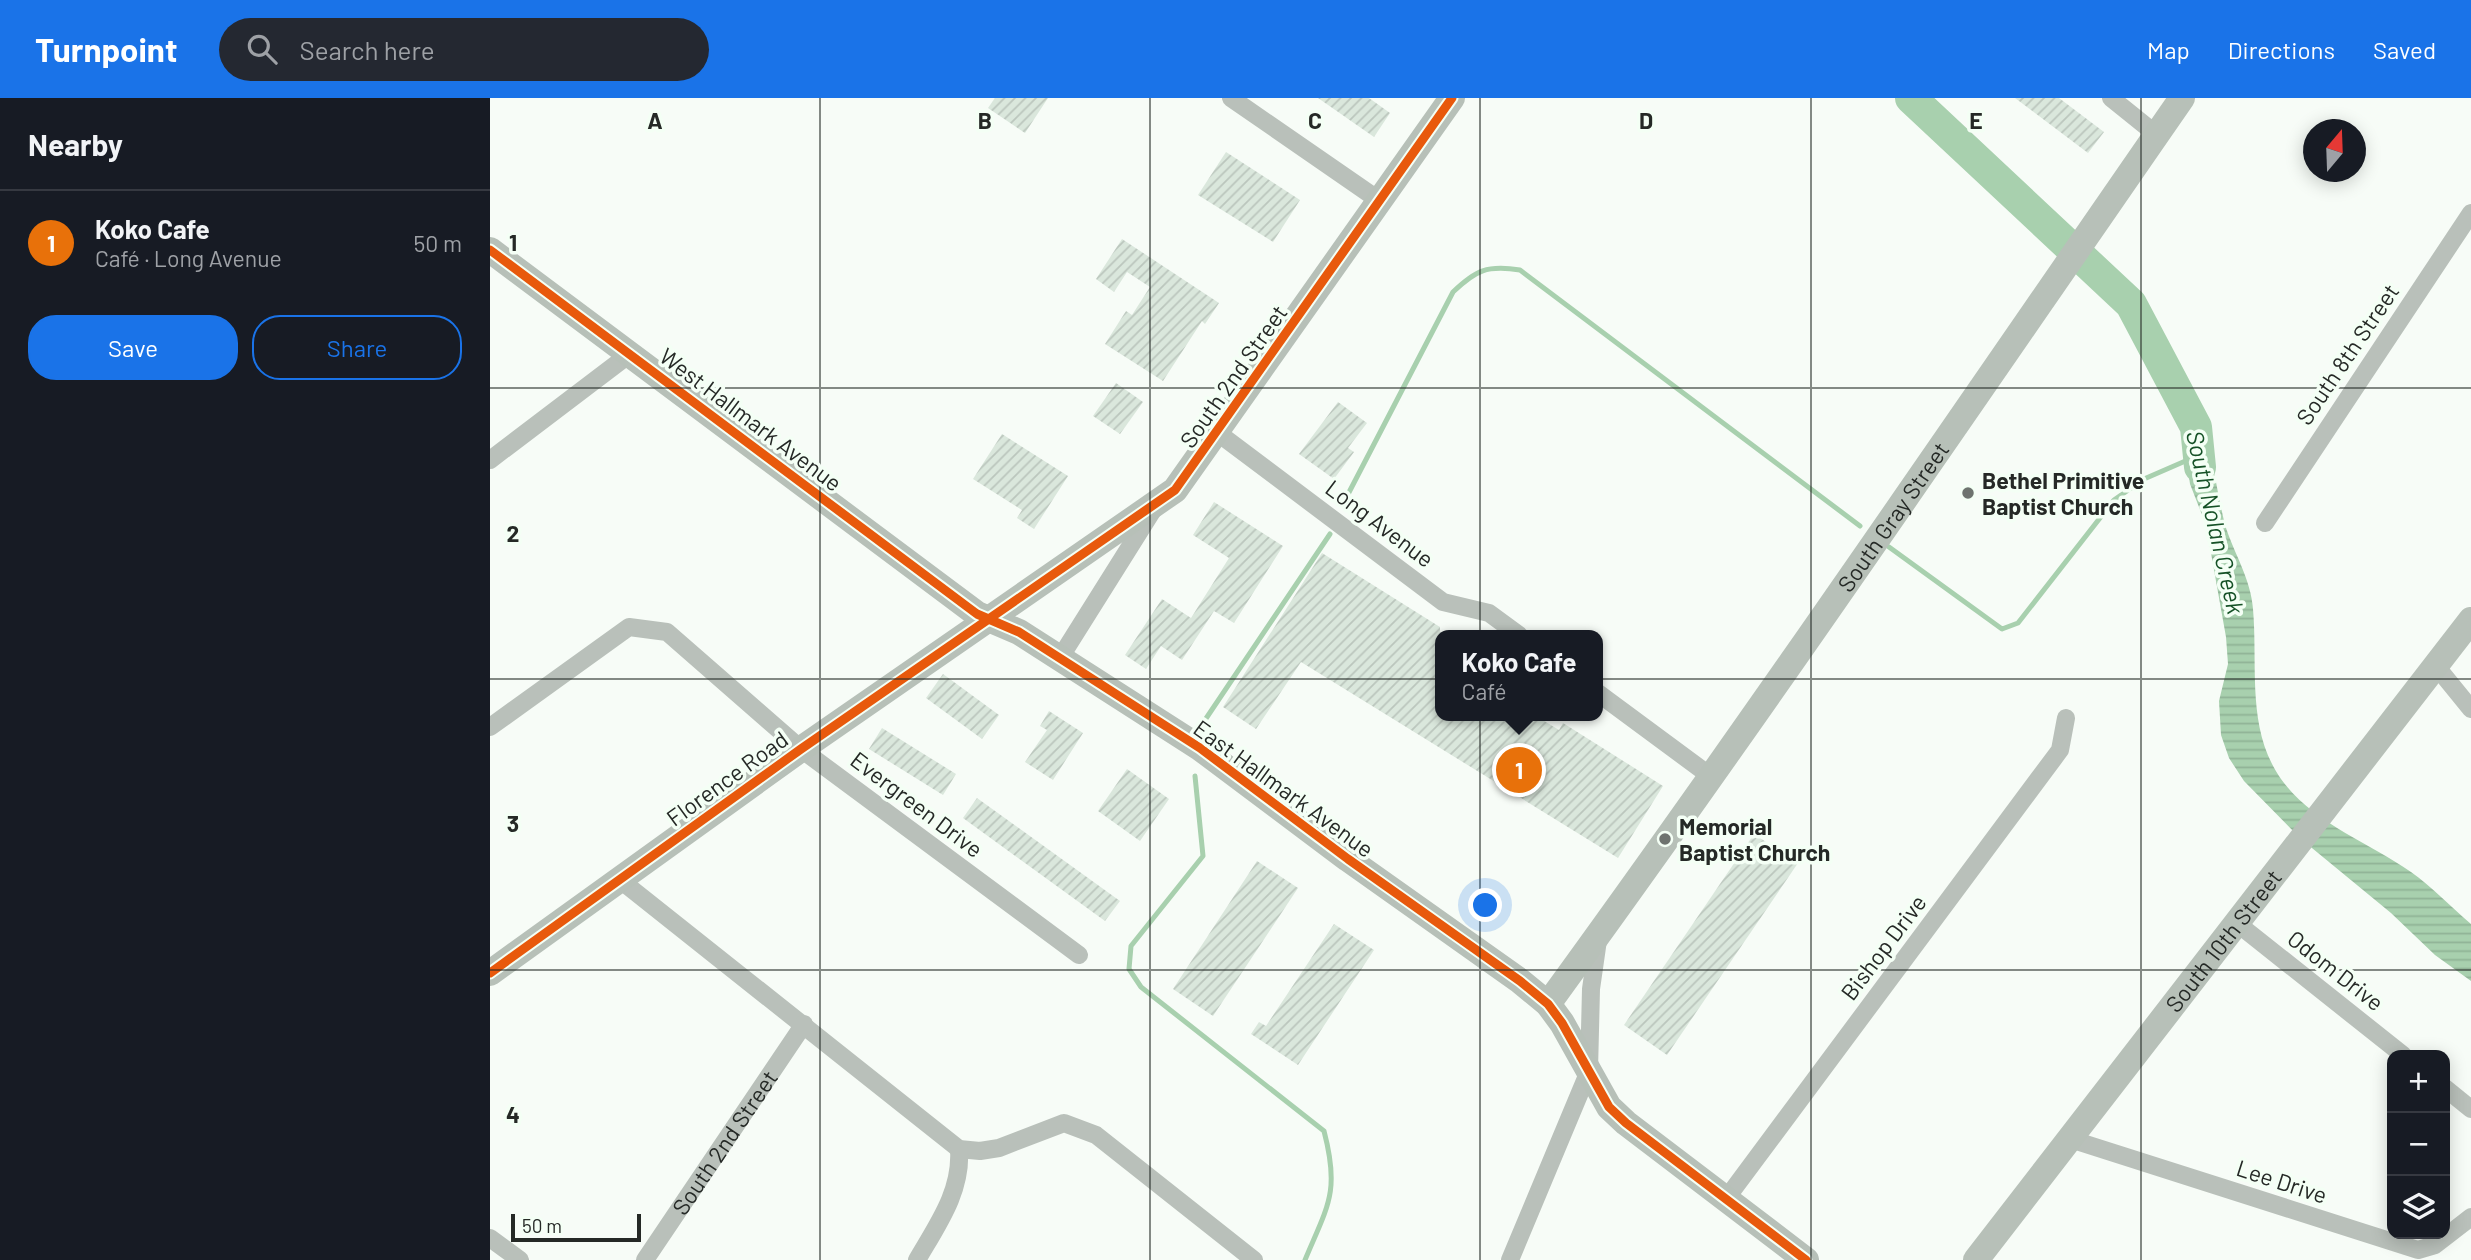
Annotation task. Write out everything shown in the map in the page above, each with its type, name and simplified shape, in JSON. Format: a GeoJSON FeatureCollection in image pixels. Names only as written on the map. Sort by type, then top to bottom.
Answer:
{"type":"FeatureCollection","features":[{"type":"Feature","properties":{"kind":"street"},"geometry":{"type":"LineString","coordinates":[[1231,98],[1380,201]]}},
{"type":"Feature","properties":{"kind":"street","name":"South 2nd Street"},"geometry":{"type":"LineString","coordinates":[[988,618],[1175,490],[1218,433],[1452,98]]}},
{"type":"Feature","properties":{"kind":"street"},"geometry":{"type":"LineString","coordinates":[[2111,98],[2157,135]]}},
{"type":"Feature","properties":{"kind":"street","name":"South Gray Street"},"geometry":{"type":"LineString","coordinates":[[1548,1004],[1713,778],[1926,465],[2124,185],[2182,98]]}},
{"type":"Feature","properties":{"kind":"street","name":"South 8th Street"},"geometry":{"type":"LineString","coordinates":[[2265,523],[2471,213]]}},
{"type":"Feature","properties":{"kind":"street","name":"West Hallmark Avenue"},"geometry":{"type":"LineString","coordinates":[[490,250],[977,614],[988,618]]}},
{"type":"Feature","properties":{"kind":"street"},"geometry":{"type":"LineString","coordinates":[[490,460],[631,353]]}},
{"type":"Feature","properties":{"kind":"street","name":"Long Avenue"},"geometry":{"type":"LineString","coordinates":[[1218,433],[1443,602],[1489,613],[1512,630]]}},
{"type":"Feature","properties":{"kind":"street"},"geometry":{"type":"LineString","coordinates":[[1060,658],[1158,501]]}},
{"type":"Feature","properties":{"kind":"street","name":"East Hallmark Avenue"},"geometry":{"type":"LineString","coordinates":[[988,618],[1019,632],[1200,748],[1548,1004],[1562,1023],[1609,1107],[1626,1123],[1806,1260]]}},
{"type":"Feature","properties":{"kind":"street","name":"Florence Road"},"geometry":{"type":"LineString","coordinates":[[490,973],[988,618]]}},
{"type":"Feature","properties":{"kind":"street","name":"South 10th Street"},"geometry":{"type":"LineString","coordinates":[[1976,1260],[2471,620]]}},
{"type":"Feature","properties":{"kind":"street","name":"Evergreen Drive"},"geometry":{"type":"LineString","coordinates":[[490,727],[629,627],[667,632],[802,749],[1079,955]]}},
{"type":"Feature","properties":{"kind":"street"},"geometry":{"type":"LineString","coordinates":[[2436,666],[2471,709]]}},
{"type":"Feature","properties":{"kind":"street"},"geometry":{"type":"LineString","coordinates":[[1603,697],[1713,778]]}},
{"type":"Feature","properties":{"kind":"street","name":"Bishop Drive"},"geometry":{"type":"LineString","coordinates":[[1726,1199],[2060,750],[2066,718]]}},
{"type":"Feature","properties":{"kind":"street"},"geometry":{"type":"LineString","coordinates":[[619,879],[960,1149],[980,1151],[999,1148],[1064,1124],[1078,1126],[1096,1135],[1254,1260]]}},
{"type":"Feature","properties":{"kind":"street","name":"Odom Drive"},"geometry":{"type":"LineString","coordinates":[[2238,924],[2397,1050]]}},
{"type":"Feature","properties":{"kind":"street","name":"South Gray Street"},"geometry":{"type":"LineString","coordinates":[[1510,1260],[1589,1071],[1591,989],[1599,933]]}},
{"type":"Feature","properties":{"kind":"street","name":"South 2nd Street"},"geometry":{"type":"LineString","coordinates":[[645,1260],[804,1024]]}},
{"type":"Feature","properties":{"kind":"street"},"geometry":{"type":"LineString","coordinates":[[2450,1092],[2471,1109]]}},
{"type":"Feature","properties":{"kind":"street","name":"Lee Drive"},"geometry":{"type":"LineString","coordinates":[[2070,1139],[2418,1250],[2435,1245],[2471,1217]]}},
{"type":"Feature","properties":{"kind":"street"},"geometry":{"type":"LineString","coordinates":[[917,1260],[952,1200],[960,1165],[960,1149]]}},
{"type":"Feature","properties":{"kind":"street"},"geometry":{"type":"LineString","coordinates":[[490,1238],[520,1260]]}},
{"type":"Feature","properties":{"kind":"water"},"geometry":{"type":"Polygon","coordinates":[[[2196,427],[2208,450],[2226,528],[2252,598],[2258,719],[2270,760],[2281,779],[2309,808],[2411,872],[2471,924],[2471,981],[2435,955],[2391,913],[2301,839],[2244,781],[2229,758],[2221,735],[2219,701],[2228,664],[2226,637],[2206,525],[2190,484],[2185,449],[2196,427]]]}},
{"type":"Feature","properties":{"kind":"building"},"geometry":{"type":"Polygon","coordinates":[[[995,98],[1048,98],[1025,133],[988,108],[995,98]]]}},
{"type":"Feature","properties":{"kind":"building"},"geometry":{"type":"Polygon","coordinates":[[[1318,98],[1369,98],[1390,113],[1374,137],[1318,98]]]}},
{"type":"Feature","properties":{"kind":"building"},"geometry":{"type":"Polygon","coordinates":[[[2015,98],[2059,98],[2104,132],[2088,153],[2015,98]]]}},
{"type":"Feature","properties":{"kind":"building"},"geometry":{"type":"Polygon","coordinates":[[[1226,152],[1300,200],[1273,242],[1198,195],[1226,152]]]}},
{"type":"Feature","properties":{"kind":"building"},"geometry":{"type":"Polygon","coordinates":[[[1122,239],[1219,303],[1205,324],[1202,321],[1163,381],[1105,344],[1126,311],[1132,315],[1150,287],[1127,272],[1114,292],[1096,279],[1122,239]]]}},
{"type":"Feature","properties":{"kind":"building"},"geometry":{"type":"Polygon","coordinates":[[[1116,383],[1143,402],[1120,434],[1093,416],[1116,383]]]}},
{"type":"Feature","properties":{"kind":"building"},"geometry":{"type":"Polygon","coordinates":[[[1338,402],[1367,423],[1348,448],[1354,452],[1334,479],[1299,454],[1338,402]]]}},
{"type":"Feature","properties":{"kind":"building"},"geometry":{"type":"Polygon","coordinates":[[[1002,434],[1068,476],[1034,529],[1017,518],[1022,510],[973,479],[1002,434]]]}},
{"type":"Feature","properties":{"kind":"building"},"geometry":{"type":"Polygon","coordinates":[[[1214,502],[1283,546],[1234,623],[1214,611],[1182,660],[1161,646],[1146,669],[1125,655],[1162,599],[1191,618],[1229,558],[1193,535],[1214,502]]]}},
{"type":"Feature","properties":{"kind":"building"},"geometry":{"type":"Polygon","coordinates":[[[1322,553],[1440,627],[1440,630],[1435,630],[1435,721],[1544,721],[1559,730],[1563,723],[1663,786],[1618,858],[1301,662],[1256,729],[1223,707],[1322,553]]]}},
{"type":"Feature","properties":{"kind":"building"},"geometry":{"type":"Polygon","coordinates":[[[943,674],[999,715],[982,739],[926,698],[943,674]]]}},
{"type":"Feature","properties":{"kind":"building"},"geometry":{"type":"Polygon","coordinates":[[[1049,711],[1083,733],[1053,780],[1025,762],[1047,730],[1040,726],[1049,711]]]}},
{"type":"Feature","properties":{"kind":"building"},"geometry":{"type":"Polygon","coordinates":[[[882,728],[956,774],[943,795],[869,749],[882,728]]]}},
{"type":"Feature","properties":{"kind":"building"},"geometry":{"type":"Polygon","coordinates":[[[1127,769],[1169,799],[1140,841],[1098,811],[1127,769]]]}},
{"type":"Feature","properties":{"kind":"building"},"geometry":{"type":"Polygon","coordinates":[[[977,798],[1120,901],[1105,921],[963,818],[977,798]]]}},
{"type":"Feature","properties":{"kind":"building"},"geometry":{"type":"Polygon","coordinates":[[[1754,834],[1798,863],[1667,1055],[1624,1025],[1754,834]]]}},
{"type":"Feature","properties":{"kind":"building"},"geometry":{"type":"Polygon","coordinates":[[[1257,861],[1298,888],[1213,1016],[1173,989],[1257,861]]]}},
{"type":"Feature","properties":{"kind":"building"},"geometry":{"type":"Polygon","coordinates":[[[1334,924],[1374,950],[1298,1065],[1251,1034],[1259,1022],[1266,1026],[1334,924]]]}},
{"type":"Feature","properties":{"kind":"waterway","name":"South Nolan Creek"},"geometry":{"type":"LineString","coordinates":[[1911,98],[2131,304],[2196,427],[2200,467]]}},
{"type":"Feature","properties":{"kind":"waterway"},"geometry":{"type":"LineString","coordinates":[[1345,500],[1453,292],[1476,274],[1499,268],[1520,270],[1860,526]]}},
{"type":"Feature","properties":{"kind":"waterway"},"geometry":{"type":"LineString","coordinates":[[1889,547],[2002,629],[2018,623],[2114,500],[2144,479],[2190,459]]}},
{"type":"Feature","properties":{"kind":"waterway"},"geometry":{"type":"LineString","coordinates":[[1205,720],[1330,534]]}},
{"type":"Feature","properties":{"kind":"waterway"},"geometry":{"type":"LineString","coordinates":[[1195,776],[1203,856],[1131,946],[1129,969],[1141,987],[1324,1131],[1331,1169],[1329,1198],[1305,1260]]}},
{"type":"Feature","properties":{"kind":"cycle path"},"geometry":{"type":"LineString","coordinates":[[490,973],[801,749],[1175,490],[1452,98]]}},
{"type":"Feature","properties":{"kind":"cycle path"},"geometry":{"type":"LineString","coordinates":[[490,250],[977,614],[1019,632],[1200,748],[1348,859],[1520,981],[1548,1004],[1562,1023],[1609,1107],[1626,1123],[1806,1260]]}},
{"type":"Feature","properties":{"kind":"place","name":"Bethel Primitive Baptist Church"},"geometry":{"type":"Point","coordinates":[1968,493]}},
{"type":"Feature","properties":{"kind":"place","name":"Koko Cafe"},"geometry":{"type":"Point","coordinates":[1519,770]}},
{"type":"Feature","properties":{"kind":"place","name":"Memorial Baptist Church"},"geometry":{"type":"Point","coordinates":[1665,839]}}]}
